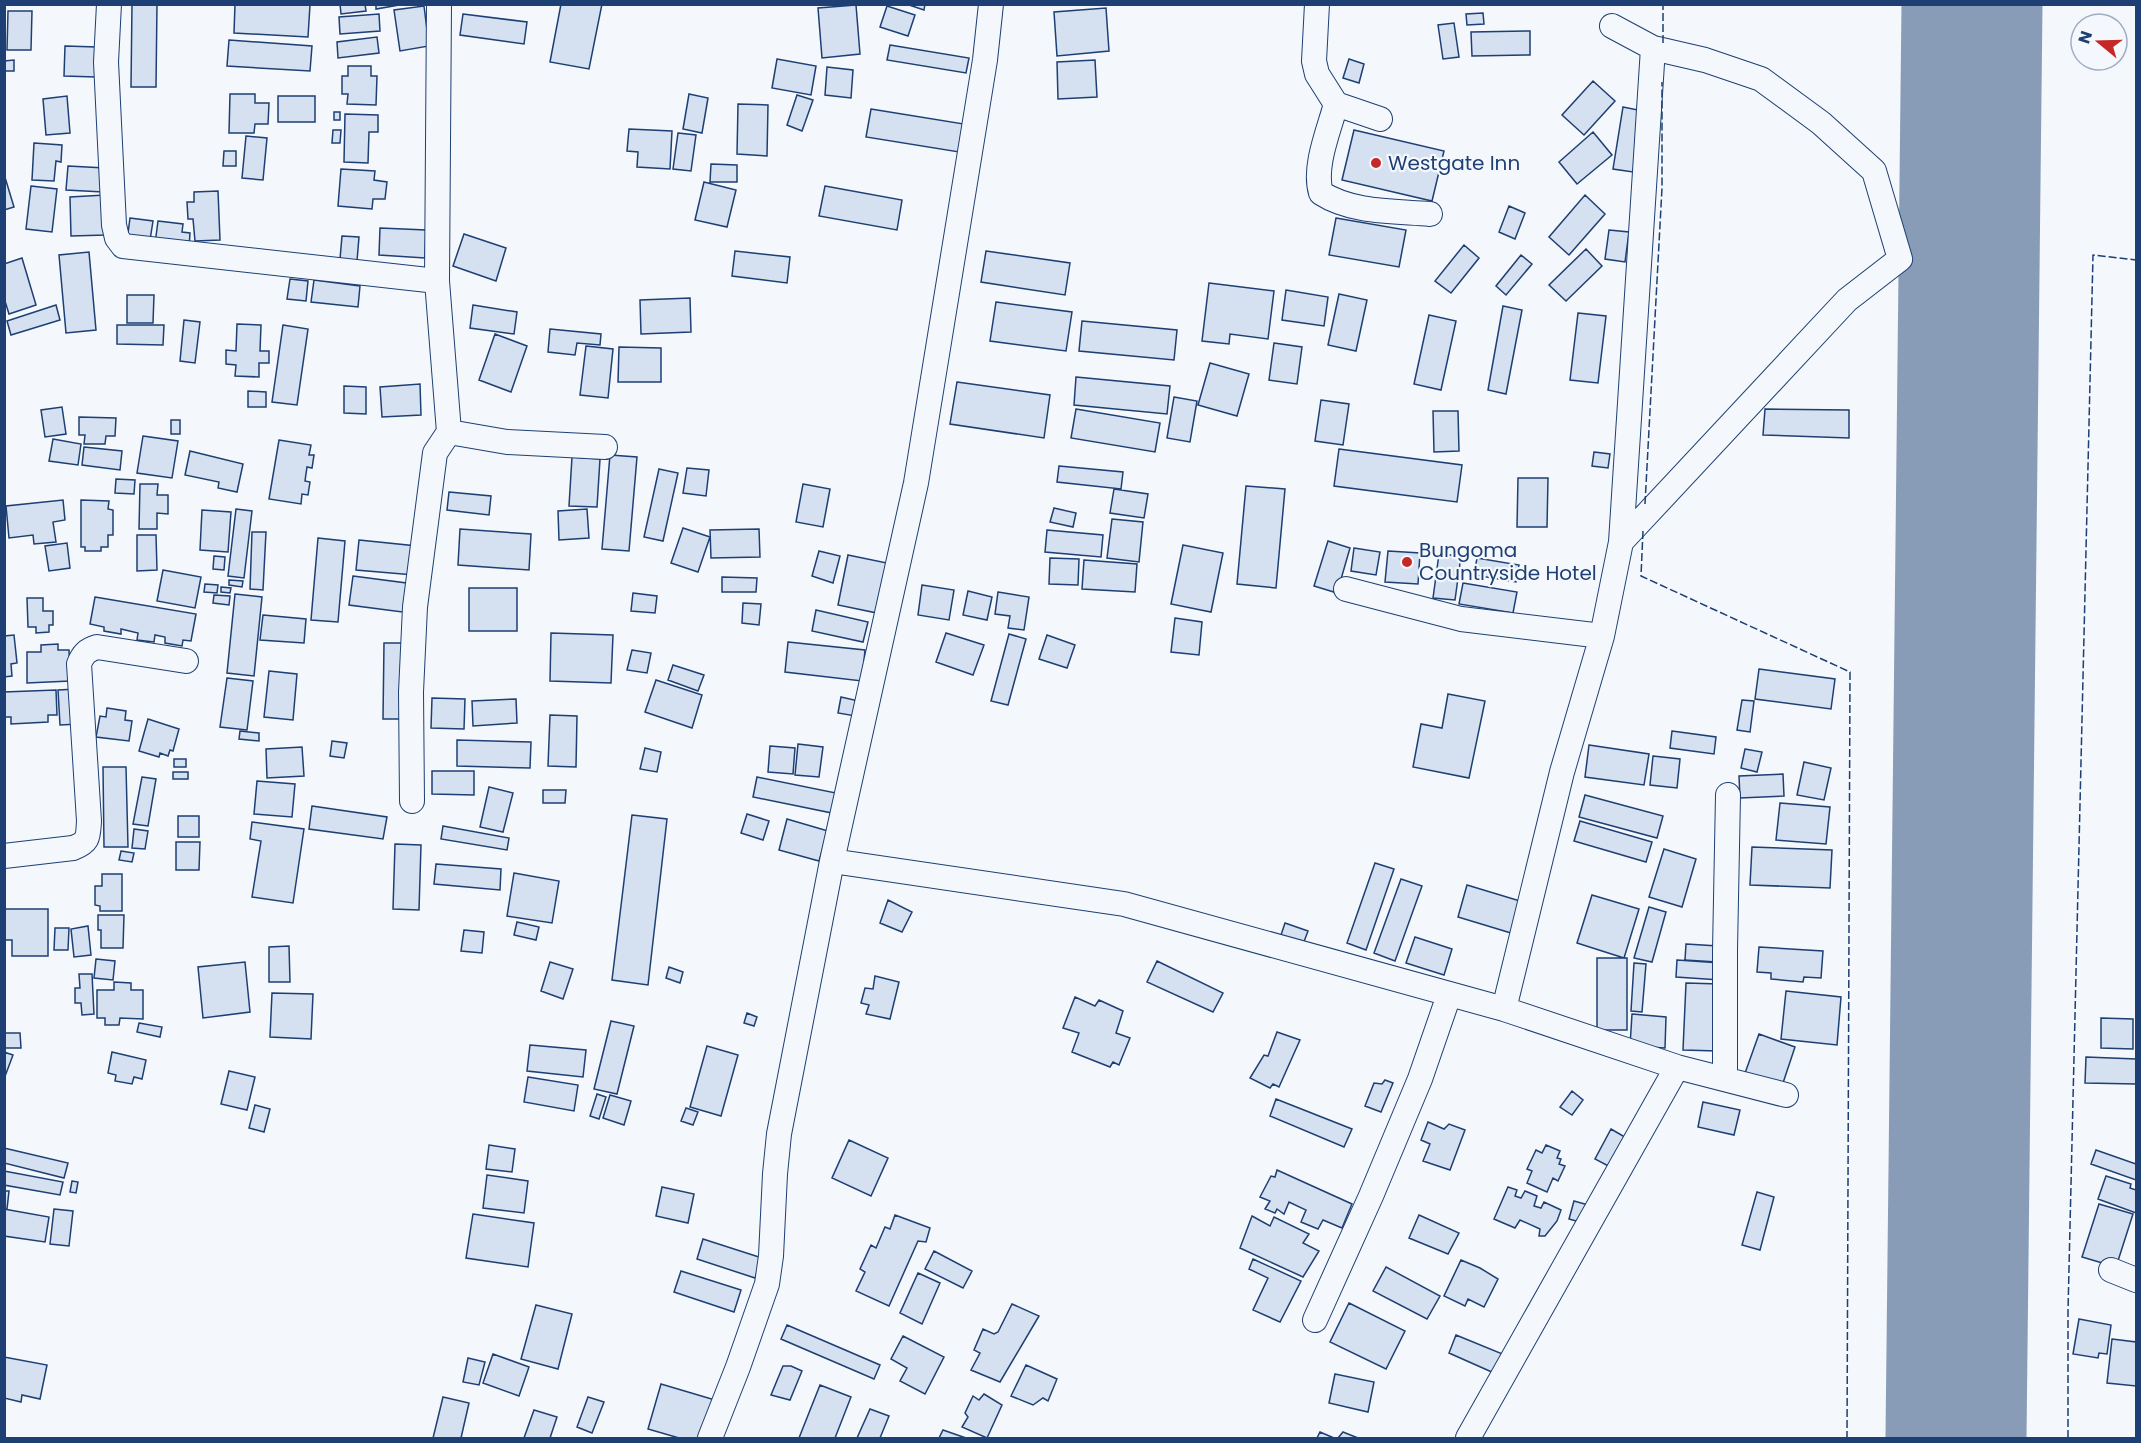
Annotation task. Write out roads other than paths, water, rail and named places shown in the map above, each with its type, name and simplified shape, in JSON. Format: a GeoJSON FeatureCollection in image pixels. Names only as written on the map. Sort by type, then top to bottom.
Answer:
{"type":"FeatureCollection","features":[{"type":"Feature","properties":{"kind":"street"},"geometry":{"type":"LineString","coordinates":[[109,4],[106,62],[114,225],[117,238],[123,246],[437,281]]}},
{"type":"Feature","properties":{"kind":"street"},"geometry":{"type":"LineString","coordinates":[[412,801],[411,692],[415,607],[435,453],[449,432],[437,281],[439,4]]}},
{"type":"Feature","properties":{"kind":"street"},"geometry":{"type":"LineString","coordinates":[[710,1438],[742,1357],[767,1284],[779,1134],[832,861],[916,483],[983,72],[991,4]]}},
{"type":"Feature","properties":{"kind":"street"},"geometry":{"type":"LineString","coordinates":[[1317,4],[1314,61],[1317,74],[1336,104],[1380,119]]}},
{"type":"Feature","properties":{"kind":"street"},"geometry":{"type":"LineString","coordinates":[[1612,26],[1653,48],[1705,60],[1761,79],[1821,123],[1874,171],[1900,259],[1847,300],[1621,542]]}},
{"type":"Feature","properties":{"kind":"street"},"geometry":{"type":"LineString","coordinates":[[1504,1009],[1562,772],[1602,636],[1621,542],[1653,48]]}},
{"type":"Feature","properties":{"kind":"street"},"geometry":{"type":"LineString","coordinates":[[1336,104],[1319,166],[1318,183],[1321,193],[1332,200],[1350,206],[1430,214]]}},
{"type":"Feature","properties":{"kind":"street"},"geometry":{"type":"LineString","coordinates":[[449,432],[507,442],[605,447]]}},
{"type":"Feature","properties":{"kind":"street"},"geometry":{"type":"LineString","coordinates":[[1346,589],[1461,619],[1602,636]]}},
{"type":"Feature","properties":{"kind":"street"},"geometry":{"type":"LineString","coordinates":[[4,856],[73,849],[84,844],[88,835],[79,664],[88,650],[97,647],[186,661]]}},
{"type":"Feature","properties":{"kind":"street"},"geometry":{"type":"LineString","coordinates":[[1725,1078],[1728,795]]}},
{"type":"Feature","properties":{"kind":"street"},"geometry":{"type":"LineString","coordinates":[[832,861],[1124,904],[1504,1009],[1677,1067],[1786,1095]]}},
{"type":"Feature","properties":{"kind":"street"},"geometry":{"type":"LineString","coordinates":[[1315,1320],[1371,1196],[1420,1079],[1449,995]]}},
{"type":"Feature","properties":{"kind":"street"},"geometry":{"type":"LineString","coordinates":[[1468,1438],[1677,1067]]}},
{"type":"Feature","properties":{"kind":"street"},"geometry":{"type":"LineString","coordinates":[[2111,1270],[2136,1280]]}},
{"type":"Feature","properties":{"kind":"place","name":"Westgate Inn"},"geometry":{"type":"Point","coordinates":[1376,163]}},
{"type":"Feature","properties":{"kind":"place","name":"Bungoma Countryside Hotel"},"geometry":{"type":"Point","coordinates":[1407,562]}}]}
